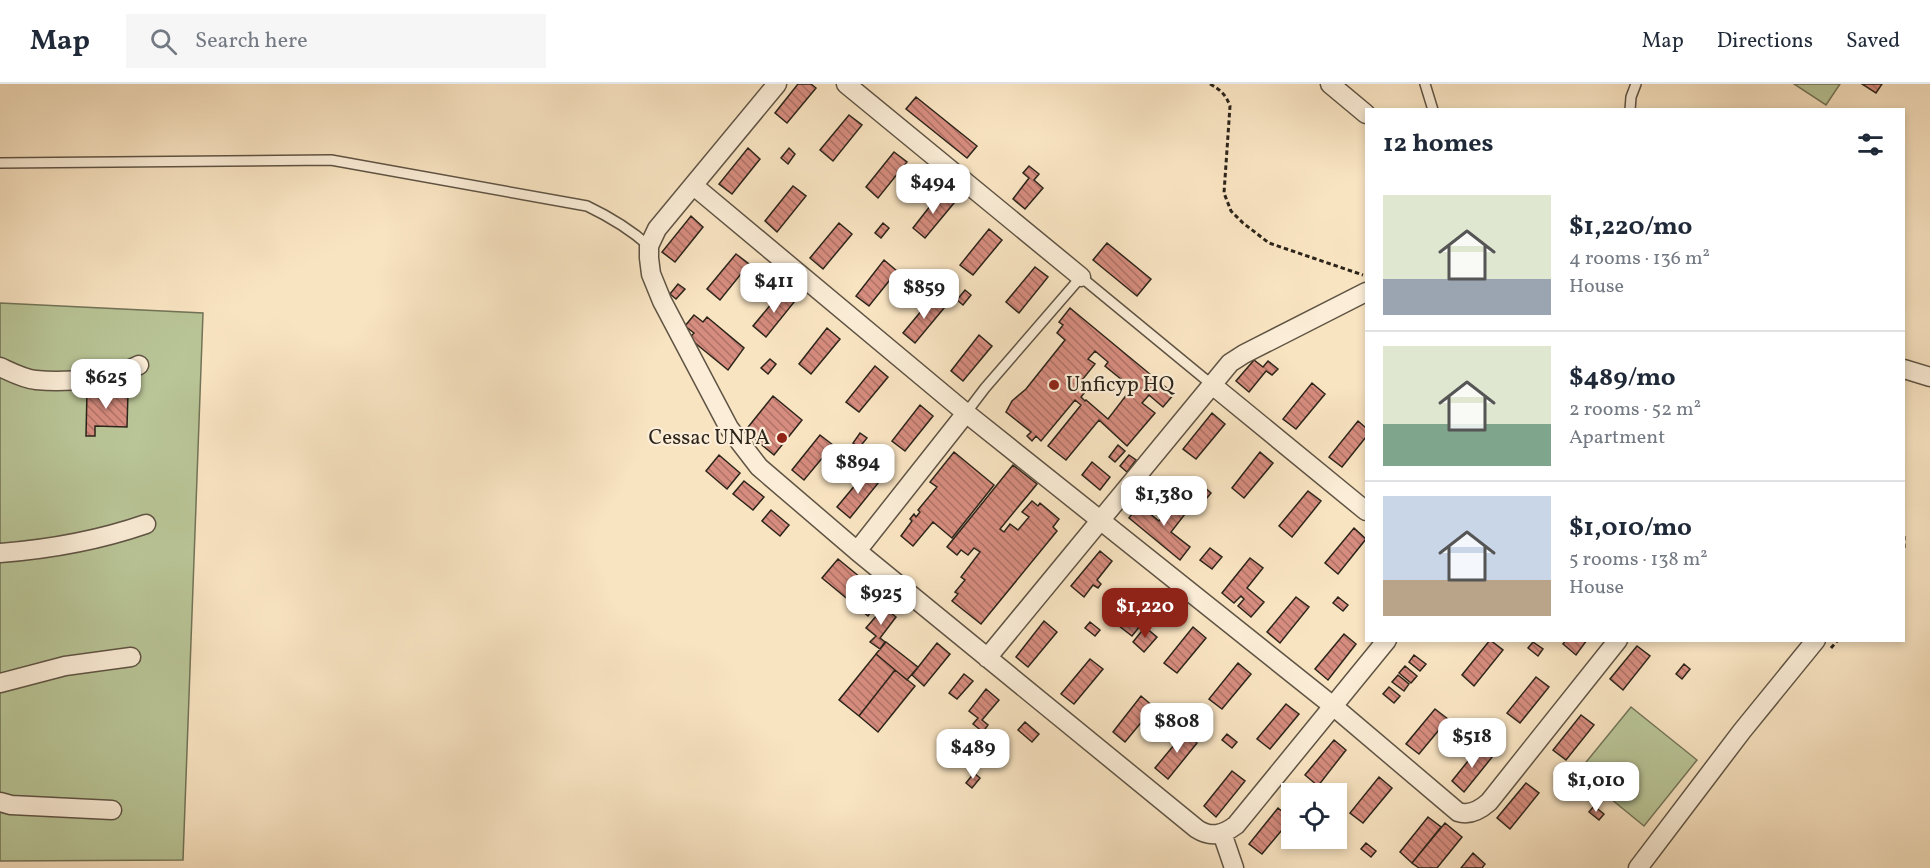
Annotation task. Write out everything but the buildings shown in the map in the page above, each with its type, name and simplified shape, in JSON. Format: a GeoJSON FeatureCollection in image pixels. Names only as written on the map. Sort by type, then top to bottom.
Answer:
{"type":"FeatureCollection","features":[{"type":"Feature","properties":{"kind":"street"},"geometry":{"type":"LineString","coordinates":[[777,84],[657,229],[649,246],[651,274],[662,301],[734,435],[759,468],[987,658],[1197,829],[1209,836],[1222,833],[1236,825],[1385,642]]}},
{"type":"Feature","properties":{"kind":"street"},"geometry":{"type":"LineString","coordinates":[[846,84],[1081,277]]}},
{"type":"Feature","properties":{"kind":"street"},"geometry":{"type":"LineString","coordinates":[[1330,84],[1365,113]]}},
{"type":"Feature","properties":{"kind":"street"},"geometry":{"type":"LineString","coordinates":[[694,186],[966,414],[1333,706],[1458,812],[1470,813],[1489,801],[1616,642]]}},
{"type":"Feature","properties":{"kind":"street"},"geometry":{"type":"LineString","coordinates":[[987,658],[1230,363],[1365,293]]}},
{"type":"Feature","properties":{"kind":"street"},"geometry":{"type":"LineString","coordinates":[[0,367],[34,380],[66,380],[126,372],[139,365]]}},
{"type":"Feature","properties":{"kind":"street"},"geometry":{"type":"LineString","coordinates":[[1905,369],[1930,377]]}},
{"type":"Feature","properties":{"kind":"street"},"geometry":{"type":"LineString","coordinates":[[1211,384],[1365,511]]}},
{"type":"Feature","properties":{"kind":"street"},"geometry":{"type":"LineString","coordinates":[[857,551],[966,414]]}},
{"type":"Feature","properties":{"kind":"street"},"geometry":{"type":"LineString","coordinates":[[0,553],[80,544],[146,524]]}},
{"type":"Feature","properties":{"kind":"street"},"geometry":{"type":"LineString","coordinates":[[1638,868],[1742,731],[1814,642]]}},
{"type":"Feature","properties":{"kind":"street"},"geometry":{"type":"LineString","coordinates":[[0,683],[65,666],[131,657]]}},
{"type":"Feature","properties":{"kind":"street"},"geometry":{"type":"LineString","coordinates":[[0,802],[11,805],[112,810]]}},
{"type":"Feature","properties":{"kind":"street"},"geometry":{"type":"LineString","coordinates":[[1222,833],[1234,868]]}},
{"type":"Feature","properties":{"kind":"lane"},"geometry":{"type":"LineString","coordinates":[[1425,84],[1433,108]]}},
{"type":"Feature","properties":{"kind":"lane"},"geometry":{"type":"LineString","coordinates":[[1630,108],[1636,84]]}},
{"type":"Feature","properties":{"kind":"lane"},"geometry":{"type":"LineString","coordinates":[[0,163],[331,160],[587,206],[609,216],[634,232],[649,246]]}},
{"type":"Feature","properties":{"kind":"lane"},"geometry":{"type":"LineString","coordinates":[[966,414],[985,388],[1081,277],[1211,384]]}},
{"type":"Feature","properties":{"kind":"path"},"geometry":{"type":"LineString","coordinates":[[1210,84],[1221,90],[1230,106],[1224,193],[1231,210],[1243,223],[1269,243],[1365,276]]}},
{"type":"Feature","properties":{"kind":"green space"},"geometry":{"type":"Polygon","coordinates":[[[1794,84],[1840,84],[1826,105],[1794,84]]]}},
{"type":"Feature","properties":{"kind":"green space"},"geometry":{"type":"Polygon","coordinates":[[[0,303],[203,313],[183,860],[0,861],[0,303]]]}},
{"type":"Feature","properties":{"kind":"green space"},"geometry":{"type":"Polygon","coordinates":[[[1631,707],[1697,760],[1644,826],[1578,772],[1631,707]]]}},
{"type":"Feature","properties":{"kind":"place","name":"Unficyp HQ"},"geometry":{"type":"Point","coordinates":[1054,385]}},
{"type":"Feature","properties":{"kind":"place","name":"Cessac UNPA"},"geometry":{"type":"Point","coordinates":[782,438]}}]}
